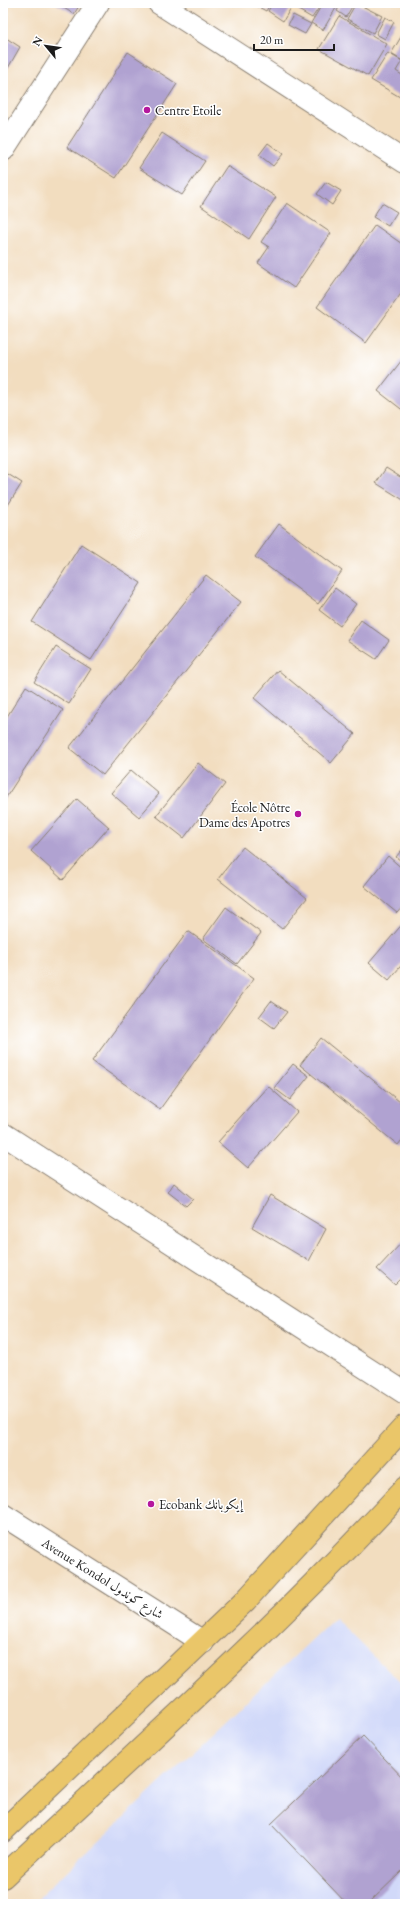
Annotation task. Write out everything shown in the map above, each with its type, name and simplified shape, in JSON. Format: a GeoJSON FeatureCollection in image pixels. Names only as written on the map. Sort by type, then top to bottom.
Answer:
{"type":"FeatureCollection","features":[{"type":"Feature","properties":{"kind":"main road"},"geometry":{"type":"LineString","coordinates":[[3,1831],[246,1600],[405,1426]]}},
{"type":"Feature","properties":{"kind":"main road"},"geometry":{"type":"LineString","coordinates":[[3,1878],[307,1590],[359,1538],[405,1488]]}},
{"type":"Feature","properties":{"kind":"street"},"geometry":{"type":"LineString","coordinates":[[3,150],[98,3]]}},
{"type":"Feature","properties":{"kind":"street"},"geometry":{"type":"LineString","coordinates":[[159,3],[405,162]]}},
{"type":"Feature","properties":{"kind":"street"},"geometry":{"type":"LineString","coordinates":[[3,1134],[405,1393]]}},
{"type":"Feature","properties":{"kind":"street","name":"Avenue Kondol شارع كوندول"},"geometry":{"type":"LineString","coordinates":[[3,1515],[203,1642]]}},
{"type":"Feature","properties":{"kind":"shaded area"},"geometry":{"type":"Polygon","coordinates":[[[335,1618],[405,1687],[405,1904],[32,1904],[335,1618]]]}},
{"type":"Feature","properties":{"kind":"building"},"geometry":{"type":"Polygon","coordinates":[[[55,3],[81,3],[74,14],[55,3]]]}},
{"type":"Feature","properties":{"kind":"building"},"geometry":{"type":"Polygon","coordinates":[[[251,3],[271,3],[266,11],[251,3]]]}},
{"type":"Feature","properties":{"kind":"building"},"geometry":{"type":"Polygon","coordinates":[[[273,3],[294,3],[283,21],[268,11],[273,3]]]}},
{"type":"Feature","properties":{"kind":"building"},"geometry":{"type":"Polygon","coordinates":[[[298,3],[322,3],[312,18],[295,8],[298,3]]]}},
{"type":"Feature","properties":{"kind":"building"},"geometry":{"type":"Polygon","coordinates":[[[323,3],[339,3],[323,30],[311,23],[323,3]]]}},
{"type":"Feature","properties":{"kind":"building"},"geometry":{"type":"Polygon","coordinates":[[[341,3],[354,3],[346,17],[337,11],[341,3]]]}},
{"type":"Feature","properties":{"kind":"building"},"geometry":{"type":"Polygon","coordinates":[[[356,3],[382,16],[373,33],[347,19],[356,3]]]}},
{"type":"Feature","properties":{"kind":"building"},"geometry":{"type":"Polygon","coordinates":[[[293,15],[311,24],[305,34],[288,25],[293,15]]]}},
{"type":"Feature","properties":{"kind":"building"},"geometry":{"type":"Polygon","coordinates":[[[339,16],[387,44],[368,76],[319,49],[339,16]]]}},
{"type":"Feature","properties":{"kind":"building"},"geometry":{"type":"Polygon","coordinates":[[[385,17],[394,22],[385,39],[376,34],[385,17]]]}},
{"type":"Feature","properties":{"kind":"building"},"geometry":{"type":"Polygon","coordinates":[[[405,30],[405,62],[391,54],[405,30]]]}},
{"type":"Feature","properties":{"kind":"building"},"geometry":{"type":"Polygon","coordinates":[[[3,36],[20,47],[8,68],[3,65],[3,36]]]}},
{"type":"Feature","properties":{"kind":"building"},"geometry":{"type":"Polygon","coordinates":[[[128,52],[177,84],[116,178],[67,147],[128,52]]]}},
{"type":"Feature","properties":{"kind":"building"},"geometry":{"type":"Polygon","coordinates":[[[388,53],[402,61],[396,71],[405,77],[405,100],[371,80],[388,53]]]}},
{"type":"Feature","properties":{"kind":"building"},"geometry":{"type":"Polygon","coordinates":[[[162,133],[205,161],[182,195],[139,168],[162,133]]]}},
{"type":"Feature","properties":{"kind":"building"},"geometry":{"type":"Polygon","coordinates":[[[268,143],[283,154],[273,166],[259,155],[268,143]]]}},
{"type":"Feature","properties":{"kind":"building"},"geometry":{"type":"Polygon","coordinates":[[[227,166],[276,197],[249,239],[201,206],[227,166]]]}},
{"type":"Feature","properties":{"kind":"building"},"geometry":{"type":"Polygon","coordinates":[[[326,182],[341,191],[332,205],[317,194],[326,182]]]}},
{"type":"Feature","properties":{"kind":"building"},"geometry":{"type":"Polygon","coordinates":[[[287,203],[331,233],[294,288],[258,263],[269,247],[261,242],[287,203]]]}},
{"type":"Feature","properties":{"kind":"building"},"geometry":{"type":"Polygon","coordinates":[[[382,203],[397,212],[388,226],[373,217],[382,203]]]}},
{"type":"Feature","properties":{"kind":"building"},"geometry":{"type":"Polygon","coordinates":[[[375,225],[405,246],[405,288],[366,343],[317,307],[375,225]]]}},
{"type":"Feature","properties":{"kind":"building"},"geometry":{"type":"Polygon","coordinates":[[[405,356],[405,412],[378,391],[405,356]]]}},
{"type":"Feature","properties":{"kind":"building"},"geometry":{"type":"Polygon","coordinates":[[[386,468],[405,480],[405,501],[376,483],[386,468]]]}},
{"type":"Feature","properties":{"kind":"building"},"geometry":{"type":"Polygon","coordinates":[[[3,471],[22,483],[3,513],[3,471]]]}},
{"type":"Feature","properties":{"kind":"building"},"geometry":{"type":"Polygon","coordinates":[[[279,524],[342,571],[318,604],[255,557],[279,524]]]}},
{"type":"Feature","properties":{"kind":"building"},"geometry":{"type":"Polygon","coordinates":[[[81,544],[141,583],[91,660],[32,622],[81,544]]]}},
{"type":"Feature","properties":{"kind":"building"},"geometry":{"type":"Polygon","coordinates":[[[206,575],[241,602],[103,775],[69,748],[206,575]]]}},
{"type":"Feature","properties":{"kind":"building"},"geometry":{"type":"Polygon","coordinates":[[[335,588],[356,604],[340,626],[319,610],[335,588]]]}},
{"type":"Feature","properties":{"kind":"building"},"geometry":{"type":"Polygon","coordinates":[[[361,620],[389,640],[376,659],[347,640],[361,620]]]}},
{"type":"Feature","properties":{"kind":"building"},"geometry":{"type":"Polygon","coordinates":[[[56,647],[91,669],[69,704],[34,682],[56,647]]]}},
{"type":"Feature","properties":{"kind":"building"},"geometry":{"type":"Polygon","coordinates":[[[278,670],[355,734],[331,763],[254,698],[278,670]]]}},
{"type":"Feature","properties":{"kind":"building"},"geometry":{"type":"Polygon","coordinates":[[[26,686],[63,710],[3,802],[3,723],[26,686]]]}},
{"type":"Feature","properties":{"kind":"building"},"geometry":{"type":"Polygon","coordinates":[[[198,763],[225,784],[184,838],[156,816],[198,763]]]}},
{"type":"Feature","properties":{"kind":"building"},"geometry":{"type":"Polygon","coordinates":[[[131,770],[159,794],[139,817],[111,793],[131,770]]]}},
{"type":"Feature","properties":{"kind":"building"},"geometry":{"type":"Polygon","coordinates":[[[77,799],[109,827],[63,880],[31,851],[77,799]]]}},
{"type":"Feature","properties":{"kind":"building"},"geometry":{"type":"Polygon","coordinates":[[[405,846],[405,864],[396,857],[405,846]]]}},
{"type":"Feature","properties":{"kind":"building"},"geometry":{"type":"Polygon","coordinates":[[[243,847],[307,898],[282,929],[218,879],[243,847]]]}},
{"type":"Feature","properties":{"kind":"building"},"geometry":{"type":"Polygon","coordinates":[[[388,856],[405,871],[405,904],[397,913],[364,886],[388,856]]]}},
{"type":"Feature","properties":{"kind":"building"},"geometry":{"type":"Polygon","coordinates":[[[226,907],[261,933],[237,964],[203,939],[226,907]]]}},
{"type":"Feature","properties":{"kind":"building"},"geometry":{"type":"Polygon","coordinates":[[[405,921],[405,961],[389,980],[369,963],[405,921]]]}},
{"type":"Feature","properties":{"kind":"building"},"geometry":{"type":"Polygon","coordinates":[[[188,931],[254,978],[160,1109],[92,1061],[188,931]]]}},
{"type":"Feature","properties":{"kind":"building"},"geometry":{"type":"Polygon","coordinates":[[[271,1001],[287,1012],[274,1028],[259,1017],[271,1001]]]}},
{"type":"Feature","properties":{"kind":"building"},"geometry":{"type":"Polygon","coordinates":[[[321,1038],[405,1106],[405,1136],[398,1145],[300,1065],[321,1038]]]}},
{"type":"Feature","properties":{"kind":"building"},"geometry":{"type":"Polygon","coordinates":[[[293,1064],[309,1076],[290,1100],[274,1088],[293,1064]]]}},
{"type":"Feature","properties":{"kind":"building"},"geometry":{"type":"Polygon","coordinates":[[[268,1086],[297,1112],[248,1168],[218,1142],[268,1086]]]}},
{"type":"Feature","properties":{"kind":"building"},"geometry":{"type":"Polygon","coordinates":[[[174,1183],[193,1199],[186,1206],[168,1192],[174,1183]]]}},
{"type":"Feature","properties":{"kind":"building"},"geometry":{"type":"Polygon","coordinates":[[[270,1195],[326,1229],[309,1261],[252,1227],[270,1195]]]}},
{"type":"Feature","properties":{"kind":"building"},"geometry":{"type":"Polygon","coordinates":[[[405,1239],[405,1275],[395,1285],[377,1269],[405,1239]]]}},
{"type":"Feature","properties":{"kind":"building"},"geometry":{"type":"Polygon","coordinates":[[[363,1736],[405,1780],[405,1871],[404,1869],[368,1904],[347,1904],[271,1824],[363,1736]]]}},
{"type":"Feature","properties":{"kind":"place","name":"Centre Etoile"},"geometry":{"type":"Point","coordinates":[147,110]}},
{"type":"Feature","properties":{"kind":"place","name":"École Nôtre Dame des Apotres"},"geometry":{"type":"Point","coordinates":[298,814]}},
{"type":"Feature","properties":{"kind":"place","name":"Ecobank إيكوبانك"},"geometry":{"type":"Point","coordinates":[151,1504]}}]}
